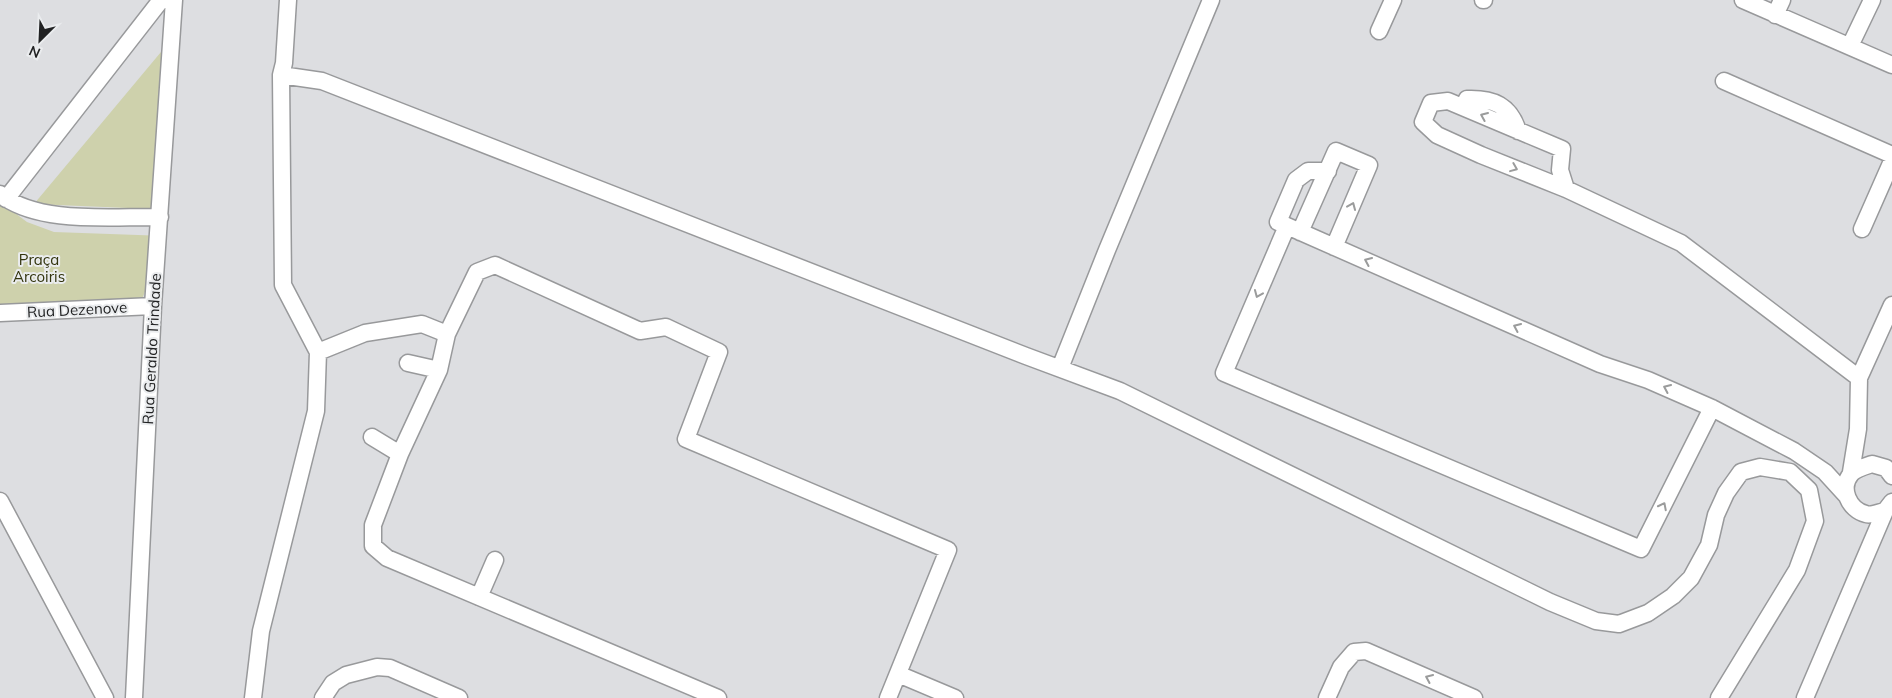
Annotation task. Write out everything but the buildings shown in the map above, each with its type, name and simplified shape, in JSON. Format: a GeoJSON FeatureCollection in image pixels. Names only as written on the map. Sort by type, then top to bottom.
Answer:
{"type":"FeatureCollection","features":[{"type":"Feature","properties":{"kind":"street"},"geometry":{"type":"LineString","coordinates":[[160,216],[59,216],[31,210],[3,197],[161,0]]}},
{"type":"Feature","properties":{"kind":"street","name":"Rua Geraldo Trindade"},"geometry":{"type":"LineString","coordinates":[[134,698],[153,306],[174,0]]}},
{"type":"Feature","properties":{"kind":"street"},"geometry":{"type":"LineString","coordinates":[[252,698],[261,631],[316,411],[318,352],[283,284],[281,75],[284,63],[288,0]]}},
{"type":"Feature","properties":{"kind":"street"},"geometry":{"type":"LineString","coordinates":[[1060,368],[1211,0]]}},
{"type":"Feature","properties":{"kind":"street"},"geometry":{"type":"LineString","coordinates":[[1379,31],[1393,0]]}},
{"type":"Feature","properties":{"kind":"street"},"geometry":{"type":"LineString","coordinates":[[1743,0],[1892,65]]}},
{"type":"Feature","properties":{"kind":"street"},"geometry":{"type":"LineString","coordinates":[[1775,15],[1782,0]]}},
{"type":"Feature","properties":{"kind":"street"},"geometry":{"type":"LineString","coordinates":[[1850,46],[1872,0]]}},
{"type":"Feature","properties":{"kind":"street"},"geometry":{"type":"LineString","coordinates":[[281,75],[322,81],[1120,391],[1550,602],[1596,620],[1619,624],[1648,613],[1673,596],[1691,578],[1709,545],[1716,515],[1726,493],[1741,472],[1760,467],[1790,472],[1809,490],[1815,521],[1796,570],[1719,698]]}},
{"type":"Feature","properties":{"kind":"street"},"geometry":{"type":"LineString","coordinates":[[1724,82],[1892,155]]}},
{"type":"Feature","properties":{"kind":"street"},"geometry":{"type":"LineString","coordinates":[[1566,189],[1560,170],[1562,149],[1448,101],[1431,103],[1423,122],[1437,134],[1481,155],[1566,189],[1681,243],[1859,378]]}},
{"type":"Feature","properties":{"kind":"street"},"geometry":{"type":"LineString","coordinates":[[1334,247],[1369,166],[1336,151],[1328,172],[1294,229],[1224,373],[1641,549],[1712,408]]}},
{"type":"Feature","properties":{"kind":"street"},"geometry":{"type":"LineString","coordinates":[[1862,229],[1892,161]]}},
{"type":"Feature","properties":{"kind":"street"},"geometry":{"type":"LineString","coordinates":[[1328,172],[1308,171],[1296,180],[1278,222],[1600,364],[1648,380],[1712,408],[1794,451],[1825,472],[1846,494],[1853,508],[1867,515],[1888,506]]}},
{"type":"Feature","properties":{"kind":"street"},"geometry":{"type":"LineString","coordinates":[[718,698],[387,558],[373,546],[373,525],[400,454],[440,370],[447,334],[477,272],[495,266],[640,331],[666,327],[719,352],[686,439],[948,550],[888,698]]}},
{"type":"Feature","properties":{"kind":"street"},"geometry":{"type":"LineString","coordinates":[[1846,494],[1846,483],[1851,472],[1858,429],[1859,378],[1892,305]]}},
{"type":"Feature","properties":{"kind":"street","name":"Rua Dezenove"},"geometry":{"type":"LineString","coordinates":[[0,314],[153,306]]}},
{"type":"Feature","properties":{"kind":"street"},"geometry":{"type":"LineString","coordinates":[[318,352],[365,333],[422,324],[447,334]]}},
{"type":"Feature","properties":{"kind":"street"},"geometry":{"type":"LineString","coordinates":[[408,363],[440,370]]}},
{"type":"Feature","properties":{"kind":"street"},"geometry":{"type":"LineString","coordinates":[[1851,472],[1885,468],[1858,429]]}},
{"type":"Feature","properties":{"kind":"street"},"geometry":{"type":"LineString","coordinates":[[372,437],[400,454]]}},
{"type":"Feature","properties":{"kind":"street"},"geometry":{"type":"LineString","coordinates":[[0,501],[105,698]]}},
{"type":"Feature","properties":{"kind":"street"},"geometry":{"type":"LineString","coordinates":[[1805,698],[1888,506]]}},
{"type":"Feature","properties":{"kind":"street"},"geometry":{"type":"LineString","coordinates":[[1867,515],[1867,552]]}},
{"type":"Feature","properties":{"kind":"street"},"geometry":{"type":"LineString","coordinates":[[478,597],[495,560]]}},
{"type":"Feature","properties":{"kind":"street"},"geometry":{"type":"LineString","coordinates":[[1327,698],[1345,662],[1354,652],[1366,651],[1474,698]]}},
{"type":"Feature","properties":{"kind":"street"},"geometry":{"type":"LineString","coordinates":[[323,698],[333,683],[346,675],[377,667],[390,668],[459,698]]}},
{"type":"Feature","properties":{"kind":"street"},"geometry":{"type":"LineString","coordinates":[[898,674],[954,698]]}},
{"type":"Feature","properties":{"kind":"green space"},"geometry":{"type":"Polygon","coordinates":[[[166,46],[151,209],[34,204],[166,46]]]}},
{"type":"Feature","properties":{"kind":"green space","name":"Praça Arcoiris"},"geometry":{"type":"Polygon","coordinates":[[[0,202],[27,222],[54,232],[166,236],[141,302],[0,309],[0,202]]]}}]}
